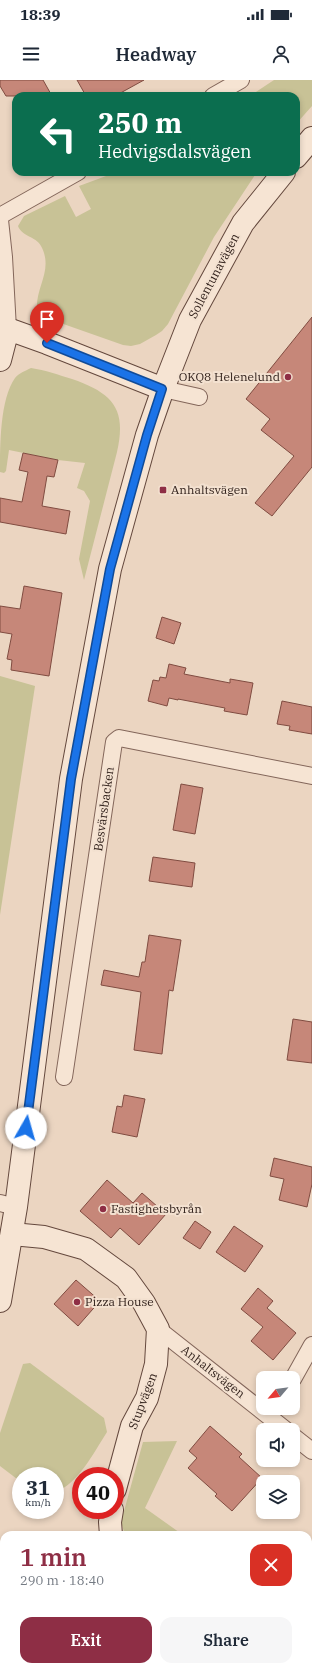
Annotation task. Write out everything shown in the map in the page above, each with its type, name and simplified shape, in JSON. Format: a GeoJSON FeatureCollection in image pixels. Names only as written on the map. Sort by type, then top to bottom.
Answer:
{"type":"FeatureCollection","features":[{"type":"Feature","properties":{"kind":"street"},"geometry":{"type":"LineString","coordinates":[[220,92],[241,80]]}},
{"type":"Feature","properties":{"kind":"street"},"geometry":{"type":"LineString","coordinates":[[300,152],[312,138]]}},
{"type":"Feature","properties":{"kind":"street"},"geometry":{"type":"LineString","coordinates":[[0,216],[71,176]]}},
{"type":"Feature","properties":{"kind":"street","name":"Sollentunavägen"},"geometry":{"type":"LineString","coordinates":[[0,1301],[12,1234],[8,1205],[71,779],[110,569],[145,442],[162,389],[190,320],[243,223],[281,176]]}},
{"type":"Feature","properties":{"kind":"street"},"geometry":{"type":"LineString","coordinates":[[0,220],[4,257],[8,329],[0,360]]}},
{"type":"Feature","properties":{"kind":"street"},"geometry":{"type":"LineString","coordinates":[[8,329],[162,389],[199,397]]}},
{"type":"Feature","properties":{"kind":"street","name":"Besvärsbacken"},"geometry":{"type":"LineString","coordinates":[[64,1077],[114,742],[119,738],[312,776]]}},
{"type":"Feature","properties":{"kind":"street"},"geometry":{"type":"LineString","coordinates":[[12,1234],[44,1237],[86,1249],[126,1278],[144,1303],[158,1329]]}},
{"type":"Feature","properties":{"kind":"street","name":"Anhaltsvägen"},"geometry":{"type":"LineString","coordinates":[[158,1329],[256,1400]]}},
{"type":"Feature","properties":{"kind":"street","name":"Stupvägen"},"geometry":{"type":"LineString","coordinates":[[121,1467],[132,1426],[147,1398],[156,1364],[158,1329]]}},
{"type":"Feature","properties":{"kind":"street"},"geometry":{"type":"LineString","coordinates":[[297,1371],[312,1345]]}},
{"type":"Feature","properties":{"kind":"street"},"geometry":{"type":"LineString","coordinates":[[300,1442],[312,1451]]}},
{"type":"Feature","properties":{"kind":"street"},"geometry":{"type":"LineString","coordinates":[[110,1519],[111,1531]]}},
{"type":"Feature","properties":{"kind":"shaded area"},"geometry":{"type":"Polygon","coordinates":[[[274,80],[312,80],[312,106],[300,120],[300,92],[256,92],[274,80]]]}},
{"type":"Feature","properties":{"kind":"shaded area"},"geometry":{"type":"Polygon","coordinates":[[[106,176],[254,176],[214,237],[168,324],[156,335],[140,344],[131,346],[123,345],[52,320],[37,310],[37,302],[46,263],[39,243],[20,230],[18,226],[24,216],[65,196],[76,217],[91,209],[79,186],[106,176]]]}},
{"type":"Feature","properties":{"kind":"shaded area"},"geometry":{"type":"Polygon","coordinates":[[[31,368],[47,371],[86,384],[106,397],[113,404],[118,413],[120,437],[117,452],[84,580],[79,559],[90,501],[84,491],[77,488],[85,463],[58,460],[9,450],[6,471],[4,473],[0,472],[2,423],[6,398],[15,378],[20,373],[31,368]]]}},
{"type":"Feature","properties":{"kind":"shaded area"},"geometry":{"type":"Polygon","coordinates":[[[0,676],[35,686],[0,915],[0,676]]]}},
{"type":"Feature","properties":{"kind":"shaded area"},"geometry":{"type":"Polygon","coordinates":[[[30,1363],[104,1418],[107,1432],[85,1467],[72,1467],[72,1481],[64,1488],[64,1467],[12,1467],[12,1475],[0,1466],[0,1433],[23,1364],[30,1363]]]}},
{"type":"Feature","properties":{"kind":"shaded area"},"geometry":{"type":"Polygon","coordinates":[[[177,1441],[145,1508],[177,1531],[124,1531],[121,1522],[122,1519],[124,1519],[124,1511],[143,1442],[177,1441]]]}},
{"type":"Feature","properties":{"kind":"building"},"geometry":{"type":"Polygon","coordinates":[[[0,80],[43,80],[50,92],[12,92],[12,96],[6,96],[0,86],[0,80]]]}},
{"type":"Feature","properties":{"kind":"building"},"geometry":{"type":"Polygon","coordinates":[[[77,80],[144,80],[122,92],[84,92],[77,80]]]}},
{"type":"Feature","properties":{"kind":"building","name":"OKQ8 Helenelund"},"geometry":{"type":"Polygon","coordinates":[[[312,317],[312,467],[272,516],[255,503],[294,456],[261,430],[270,419],[246,399],[312,317]]]}},
{"type":"Feature","properties":{"kind":"building"},"geometry":{"type":"Polygon","coordinates":[[[23,453],[58,460],[54,477],[47,476],[42,506],[70,511],[66,534],[0,522],[0,498],[22,502],[28,472],[19,470],[23,453]]]}},
{"type":"Feature","properties":{"kind":"building"},"geometry":{"type":"Polygon","coordinates":[[[24,586],[62,593],[49,676],[11,670],[12,660],[7,659],[12,634],[0,632],[0,606],[20,609],[24,586]]]}},
{"type":"Feature","properties":{"kind":"building"},"geometry":{"type":"Polygon","coordinates":[[[162,617],[181,623],[174,644],[156,638],[162,617]]]}},
{"type":"Feature","properties":{"kind":"building"},"geometry":{"type":"Polygon","coordinates":[[[169,664],[186,668],[184,674],[230,683],[230,679],[253,683],[247,715],[224,711],[225,708],[178,699],[169,698],[167,706],[148,701],[153,680],[159,681],[160,677],[166,678],[169,664]]]}},
{"type":"Feature","properties":{"kind":"building"},"geometry":{"type":"Polygon","coordinates":[[[282,701],[312,707],[312,734],[289,730],[290,726],[277,724],[282,701]]]}},
{"type":"Feature","properties":{"kind":"building"},"geometry":{"type":"Polygon","coordinates":[[[181,784],[203,788],[195,834],[173,830],[181,784]]]}},
{"type":"Feature","properties":{"kind":"building"},"geometry":{"type":"Polygon","coordinates":[[[153,857],[195,863],[192,887],[149,881],[153,857]]]}},
{"type":"Feature","properties":{"kind":"building"},"geometry":{"type":"Polygon","coordinates":[[[149,935],[181,940],[173,991],[169,990],[162,1054],[134,1050],[141,992],[101,985],[104,970],[139,977],[142,962],[145,962],[149,935]]]}},
{"type":"Feature","properties":{"kind":"building"},"geometry":{"type":"Polygon","coordinates":[[[293,1019],[312,1022],[312,1063],[287,1060],[293,1019]]]}},
{"type":"Feature","properties":{"kind":"building"},"geometry":{"type":"Polygon","coordinates":[[[124,1095],[145,1099],[137,1137],[112,1132],[117,1106],[122,1107],[124,1095]]]}},
{"type":"Feature","properties":{"kind":"building"},"geometry":{"type":"Polygon","coordinates":[[[274,1158],[312,1167],[312,1184],[307,1207],[279,1200],[284,1179],[270,1176],[274,1158]]]}},
{"type":"Feature","properties":{"kind":"building"},"geometry":{"type":"Polygon","coordinates":[[[107,1180],[133,1203],[142,1193],[166,1214],[139,1245],[120,1228],[111,1238],[80,1211],[107,1180]]]}},
{"type":"Feature","properties":{"kind":"building"},"geometry":{"type":"Polygon","coordinates":[[[195,1221],[211,1232],[200,1249],[183,1238],[195,1221]]]}},
{"type":"Feature","properties":{"kind":"building"},"geometry":{"type":"Polygon","coordinates":[[[234,1226],[263,1246],[245,1272],[216,1252],[234,1226]]]}},
{"type":"Feature","properties":{"kind":"building","name":"Pizza House"},"geometry":{"type":"Polygon","coordinates":[[[76,1280],[100,1301],[78,1326],[54,1304],[76,1280]]]}},
{"type":"Feature","properties":{"kind":"building"},"geometry":{"type":"Polygon","coordinates":[[[258,1288],[273,1301],[267,1308],[296,1333],[273,1360],[251,1341],[263,1327],[241,1309],[258,1288]]]}},
{"type":"Feature","properties":{"kind":"building"},"geometry":{"type":"Polygon","coordinates":[[[210,1426],[242,1454],[239,1457],[259,1475],[256,1475],[256,1485],[232,1511],[215,1496],[217,1494],[188,1468],[197,1458],[189,1451],[210,1426]]]}},
{"type":"Feature","properties":{"kind":"place","name":"OKQ8 Helenelund"},"geometry":{"type":"Point","coordinates":[288,377]}},
{"type":"Feature","properties":{"kind":"place","name":"Anhaltsvägen"},"geometry":{"type":"Point","coordinates":[163,490]}},
{"type":"Feature","properties":{"kind":"place","name":"Fastighetsbyrån"},"geometry":{"type":"Point","coordinates":[103,1209]}},
{"type":"Feature","properties":{"kind":"place","name":"Pizza House"},"geometry":{"type":"Point","coordinates":[77,1302]}},
{"type":"Feature","properties":{"kind":"route"},"geometry":{"type":"LineString","coordinates":[[26,1128],[71,779],[110,569],[126,506],[162,389],[47,343]]}}]}
